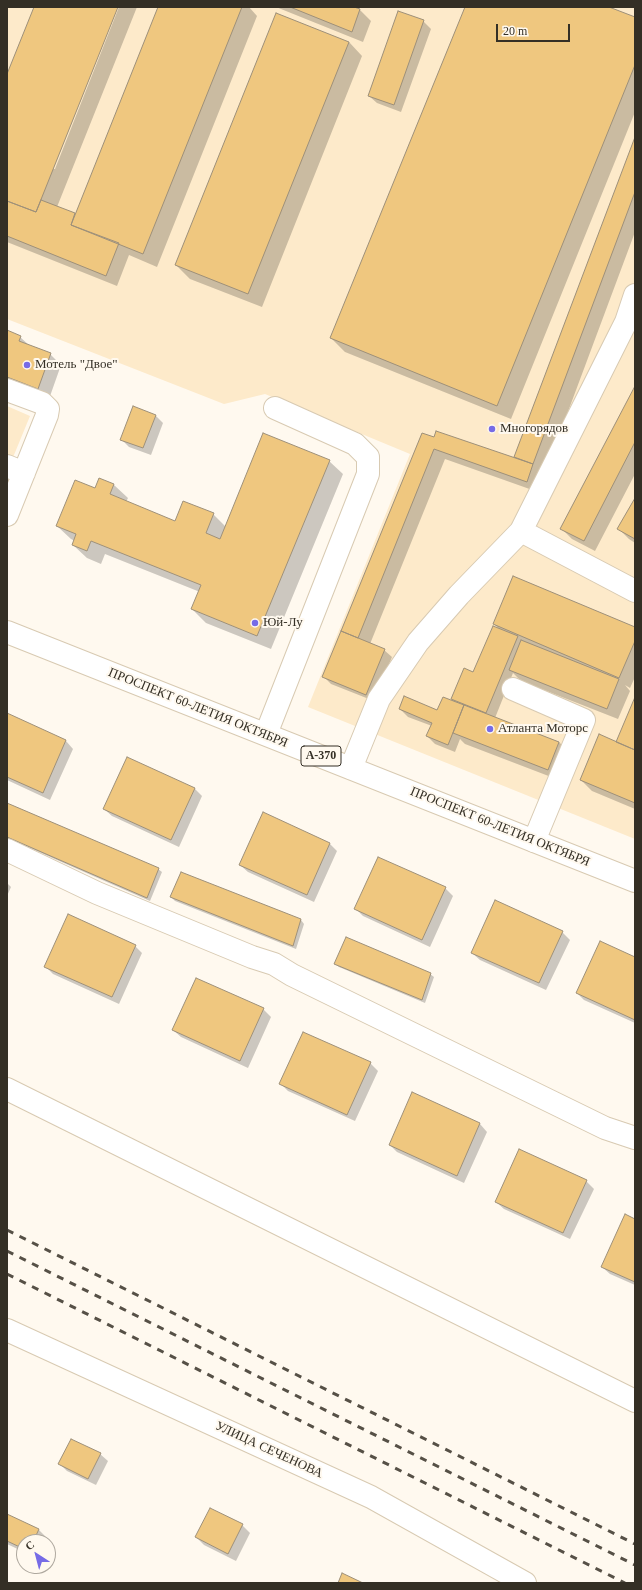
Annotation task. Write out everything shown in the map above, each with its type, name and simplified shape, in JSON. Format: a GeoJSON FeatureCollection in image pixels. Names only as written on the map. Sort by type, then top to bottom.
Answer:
{"type":"FeatureCollection","features":[{"type":"Feature","properties":{"kind":"main road"},"geometry":{"type":"LineString","coordinates":[[351,768],[379,698],[418,642],[459,595],[521,531],[626,322],[635,295]]}},
{"type":"Feature","properties":{"kind":"main road"},"geometry":{"type":"LineString","coordinates":[[7,390],[42,403],[48,409],[47,414],[15,470],[7,515]]}},
{"type":"Feature","properties":{"kind":"main road"},"geometry":{"type":"LineString","coordinates":[[266,734],[368,474],[368,457],[355,444],[276,408]]}},
{"type":"Feature","properties":{"kind":"main road"},"geometry":{"type":"LineString","coordinates":[[521,531],[635,591]]}},
{"type":"Feature","properties":{"kind":"main road","name":"ПРОСПЕКТ 60-ЛЕТИЯ ОКТЯБРЯ"},"geometry":{"type":"LineString","coordinates":[[7,632],[635,881]]}},
{"type":"Feature","properties":{"kind":"main road"},"geometry":{"type":"LineString","coordinates":[[513,689],[584,720],[534,841]]}},
{"type":"Feature","properties":{"kind":"main road"},"geometry":{"type":"LineString","coordinates":[[7,850],[97,893],[252,957],[274,964],[292,975],[598,1125],[635,1138]]}},
{"type":"Feature","properties":{"kind":"main road"},"geometry":{"type":"LineString","coordinates":[[7,1089],[635,1401]]}},
{"type":"Feature","properties":{"kind":"main road","name":"УЛИЦА СЕЧЕНОВА"},"geometry":{"type":"LineString","coordinates":[[7,1330],[371,1497],[525,1583]]}},
{"type":"Feature","properties":{"kind":"shaded area","name":"Многорядов"},"geometry":{"type":"Polygon","coordinates":[[[7,7],[635,7],[635,839],[308,707],[410,454],[265,394],[224,404],[7,319],[7,7]]]}},
{"type":"Feature","properties":{"kind":"shaded area"},"geometry":{"type":"Polygon","coordinates":[[[7,406],[30,416],[7,472],[7,406]]]}},
{"type":"Feature","properties":{"kind":"building"},"geometry":{"type":"Polygon","coordinates":[[[34,7],[118,7],[36,212],[7,201],[7,74],[34,7]]]}},
{"type":"Feature","properties":{"kind":"building"},"geometry":{"type":"Polygon","coordinates":[[[158,7],[242,7],[143,254],[71,225],[158,7]]]}},
{"type":"Feature","properties":{"kind":"building"},"geometry":{"type":"Polygon","coordinates":[[[290,7],[354,7],[360,9],[352,32],[290,7]]]}},
{"type":"Feature","properties":{"kind":"building"},"geometry":{"type":"Polygon","coordinates":[[[465,7],[609,7],[635,17],[635,65],[497,406],[330,338],[465,7]]]}},
{"type":"Feature","properties":{"kind":"building"},"geometry":{"type":"Polygon","coordinates":[[[398,11],[424,20],[394,105],[368,96],[398,11]]]}},
{"type":"Feature","properties":{"kind":"building"},"geometry":{"type":"Polygon","coordinates":[[[276,13],[349,42],[248,294],[175,265],[276,13]]]}},
{"type":"Feature","properties":{"kind":"building"},"geometry":{"type":"Polygon","coordinates":[[[635,137],[635,192],[533,464],[514,457],[635,137]]]}},
{"type":"Feature","properties":{"kind":"building"},"geometry":{"type":"Polygon","coordinates":[[[41,200],[75,213],[71,225],[119,243],[106,276],[7,236],[7,201],[36,212],[41,200]]]}},
{"type":"Feature","properties":{"kind":"building","name":"Мотель \"Двое\""},"geometry":{"type":"Polygon","coordinates":[[[7,330],[21,336],[19,341],[51,353],[38,389],[7,377],[7,330]]]}},
{"type":"Feature","properties":{"kind":"building"},"geometry":{"type":"Polygon","coordinates":[[[635,386],[635,442],[584,541],[560,529],[635,386]]]}},
{"type":"Feature","properties":{"kind":"building"},"geometry":{"type":"Polygon","coordinates":[[[133,406],[156,415],[143,448],[120,440],[133,406]]]}},
{"type":"Feature","properties":{"kind":"building"},"geometry":{"type":"Polygon","coordinates":[[[436,431],[533,464],[527,482],[434,449],[358,638],[341,631],[422,433],[434,437],[436,431]]]}},
{"type":"Feature","properties":{"kind":"building"},"geometry":{"type":"Polygon","coordinates":[[[263,433],[330,460],[257,636],[191,609],[201,585],[91,541],[87,551],[72,545],[76,534],[56,526],[75,480],[95,488],[99,478],[114,484],[110,494],[175,521],[183,501],[214,513],[206,533],[220,539],[263,433]]]}},
{"type":"Feature","properties":{"kind":"building"},"geometry":{"type":"Polygon","coordinates":[[[635,498],[635,539],[617,529],[635,498]]]}},
{"type":"Feature","properties":{"kind":"building"},"geometry":{"type":"Polygon","coordinates":[[[513,576],[635,627],[635,641],[619,678],[493,624],[513,576]]]}},
{"type":"Feature","properties":{"kind":"building"},"geometry":{"type":"Polygon","coordinates":[[[493,626],[518,636],[486,713],[451,699],[464,668],[473,672],[493,626]]]}},
{"type":"Feature","properties":{"kind":"building"},"geometry":{"type":"Polygon","coordinates":[[[341,631],[385,649],[366,695],[322,677],[341,631]]]}},
{"type":"Feature","properties":{"kind":"building"},"geometry":{"type":"Polygon","coordinates":[[[521,640],[619,679],[607,709],[509,670],[521,640]]]}},
{"type":"Feature","properties":{"kind":"building"},"geometry":{"type":"Polygon","coordinates":[[[404,696],[437,710],[443,697],[464,705],[448,745],[426,736],[432,723],[399,709],[404,696]]]}},
{"type":"Feature","properties":{"kind":"building"},"geometry":{"type":"Polygon","coordinates":[[[635,697],[635,750],[616,742],[635,697]]]}},
{"type":"Feature","properties":{"kind":"building"},"geometry":{"type":"Polygon","coordinates":[[[464,705],[559,742],[548,770],[453,733],[464,705]]]}},
{"type":"Feature","properties":{"kind":"building"},"geometry":{"type":"Polygon","coordinates":[[[7,713],[66,740],[43,793],[7,777],[7,713]]]}},
{"type":"Feature","properties":{"kind":"building"},"geometry":{"type":"Polygon","coordinates":[[[599,734],[635,750],[635,803],[580,780],[599,734]]]}},
{"type":"Feature","properties":{"kind":"building"},"geometry":{"type":"Polygon","coordinates":[[[127,757],[195,788],[171,840],[103,809],[127,757]]]}},
{"type":"Feature","properties":{"kind":"building"},"geometry":{"type":"Polygon","coordinates":[[[7,803],[159,868],[147,898],[7,837],[7,803]]]}},
{"type":"Feature","properties":{"kind":"building"},"geometry":{"type":"Polygon","coordinates":[[[263,812],[330,843],[307,895],[239,865],[263,812]]]}},
{"type":"Feature","properties":{"kind":"building"},"geometry":{"type":"Polygon","coordinates":[[[378,857],[446,887],[422,940],[354,909],[378,857]]]}},
{"type":"Feature","properties":{"kind":"building"},"geometry":{"type":"Polygon","coordinates":[[[181,872],[301,919],[293,946],[170,897],[181,872]]]}},
{"type":"Feature","properties":{"kind":"building"},"geometry":{"type":"Polygon","coordinates":[[[495,900],[563,931],[539,983],[471,953],[495,900]]]}},
{"type":"Feature","properties":{"kind":"building"},"geometry":{"type":"Polygon","coordinates":[[[68,914],[136,945],[112,997],[44,967],[68,914]]]}},
{"type":"Feature","properties":{"kind":"building"},"geometry":{"type":"Polygon","coordinates":[[[346,937],[431,973],[422,1000],[334,964],[346,937]]]}},
{"type":"Feature","properties":{"kind":"building"},"geometry":{"type":"Polygon","coordinates":[[[600,941],[635,957],[635,1020],[576,993],[600,941]]]}},
{"type":"Feature","properties":{"kind":"building"},"geometry":{"type":"Polygon","coordinates":[[[196,978],[264,1008],[240,1061],[172,1030],[196,978]]]}},
{"type":"Feature","properties":{"kind":"building"},"geometry":{"type":"Polygon","coordinates":[[[303,1032],[371,1062],[347,1115],[279,1084],[303,1032]]]}},
{"type":"Feature","properties":{"kind":"building"},"geometry":{"type":"Polygon","coordinates":[[[412,1092],[480,1123],[457,1176],[389,1145],[412,1092]]]}},
{"type":"Feature","properties":{"kind":"building"},"geometry":{"type":"Polygon","coordinates":[[[519,1149],[587,1180],[563,1233],[495,1202],[519,1149]]]}},
{"type":"Feature","properties":{"kind":"building"},"geometry":{"type":"Polygon","coordinates":[[[625,1214],[635,1219],[635,1282],[601,1267],[625,1214]]]}},
{"type":"Feature","properties":{"kind":"building"},"geometry":{"type":"Polygon","coordinates":[[[71,1439],[101,1453],[88,1479],[58,1464],[71,1439]]]}},
{"type":"Feature","properties":{"kind":"building"},"geometry":{"type":"Polygon","coordinates":[[[210,1508],[243,1524],[228,1554],[195,1537],[210,1508]]]}},
{"type":"Feature","properties":{"kind":"building"},"geometry":{"type":"Polygon","coordinates":[[[7,1514],[39,1529],[37,1534],[16,1534],[16,1545],[7,1541],[7,1514]]]}},
{"type":"Feature","properties":{"kind":"building"},"geometry":{"type":"Polygon","coordinates":[[[342,1573],[363,1583],[338,1583],[342,1573]]]}},
{"type":"Feature","properties":{"kind":"railway"},"geometry":{"type":"LineString","coordinates":[[7,1230],[635,1544]]}},
{"type":"Feature","properties":{"kind":"railway"},"geometry":{"type":"LineString","coordinates":[[7,1251],[635,1565]]}},
{"type":"Feature","properties":{"kind":"railway"},"geometry":{"type":"LineString","coordinates":[[7,1274],[625,1583]]}},
{"type":"Feature","properties":{"kind":"place","name":"Мотель \"Двое\""},"geometry":{"type":"Point","coordinates":[27,365]}},
{"type":"Feature","properties":{"kind":"place","name":"Многорядов"},"geometry":{"type":"Point","coordinates":[492,429]}},
{"type":"Feature","properties":{"kind":"place","name":"Юй-Лу"},"geometry":{"type":"Point","coordinates":[255,623]}},
{"type":"Feature","properties":{"kind":"place","name":"Атланта Моторс"},"geometry":{"type":"Point","coordinates":[490,729]}}]}
